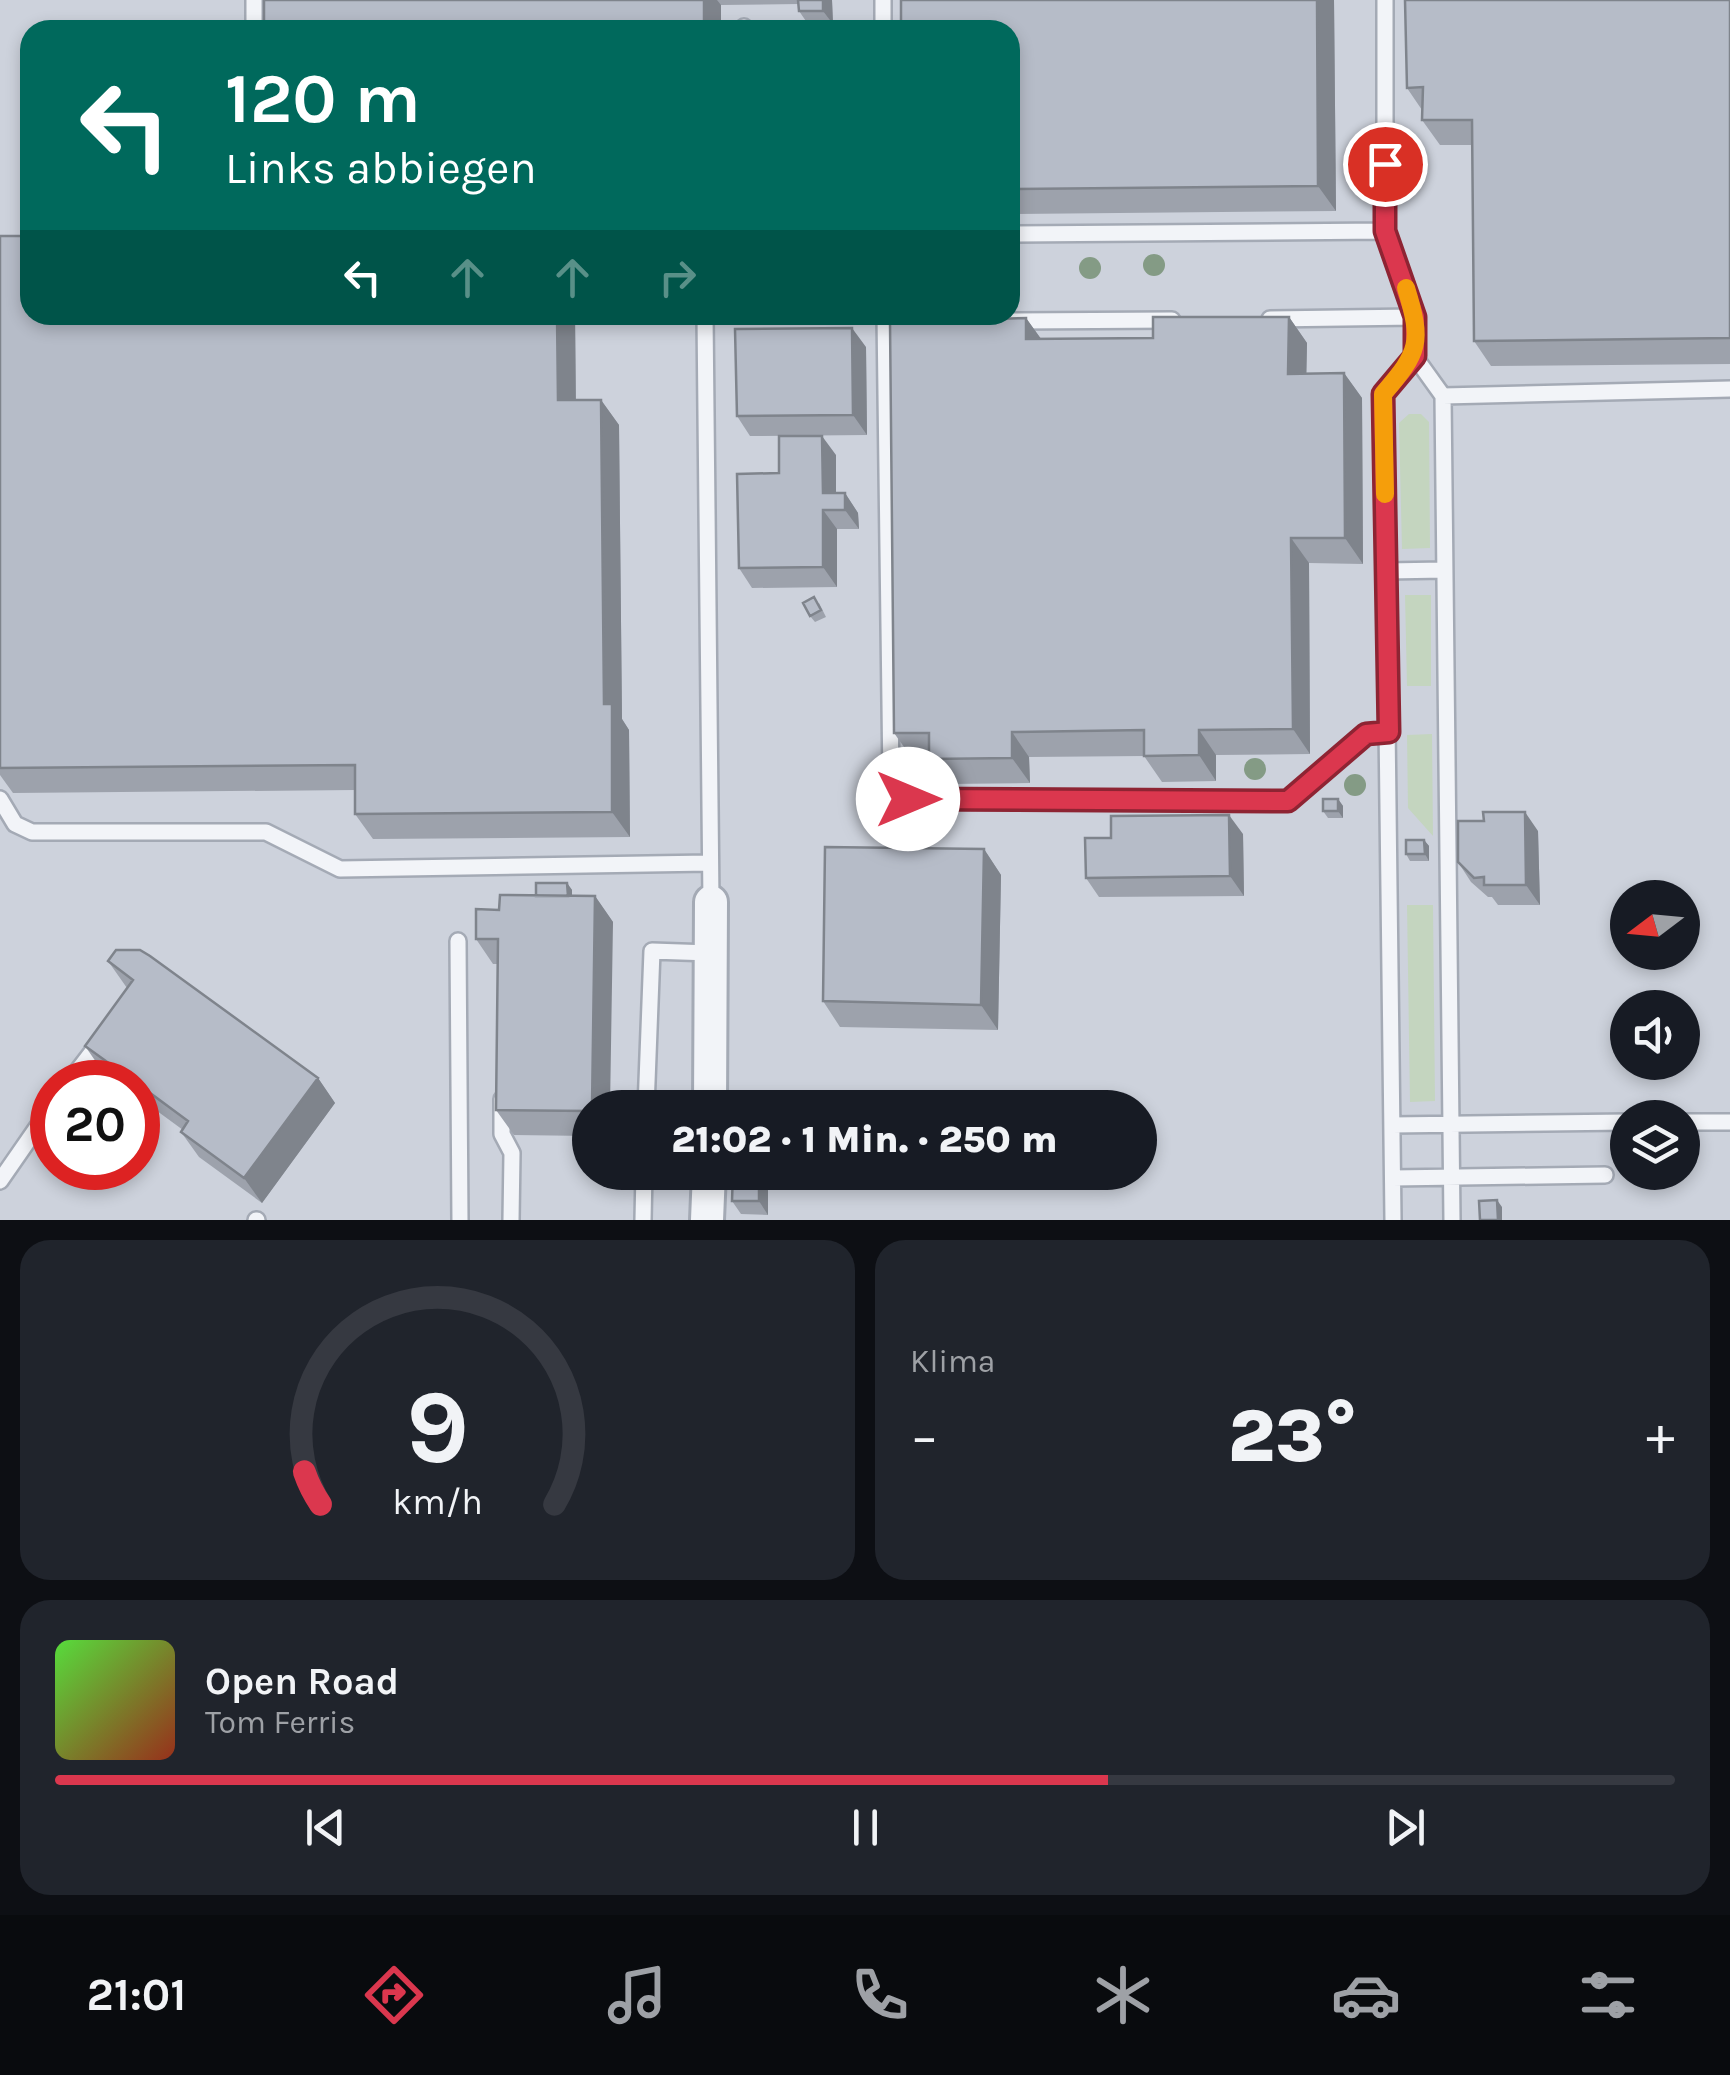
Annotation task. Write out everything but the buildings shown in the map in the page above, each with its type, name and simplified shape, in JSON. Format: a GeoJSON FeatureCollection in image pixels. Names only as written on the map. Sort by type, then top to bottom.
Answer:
{"type":"FeatureCollection","features":[{"type":"Feature","properties":{"kind":"street"},"geometry":{"type":"LineString","coordinates":[[710,1090],[711,902]]}},
{"type":"Feature","properties":{"kind":"street"},"geometry":{"type":"LineString","coordinates":[[707,1220],[708,1190]]}},
{"type":"Feature","properties":{"kind":"lane"},"geometry":{"type":"LineString","coordinates":[[1384,0],[1385,231],[1415,317],[1415,356],[1444,396],[1452,1220]]}},
{"type":"Feature","properties":{"kind":"lane"},"geometry":{"type":"LineString","coordinates":[[1020,234],[1385,231]]}},
{"type":"Feature","properties":{"kind":"lane"},"geometry":{"type":"LineString","coordinates":[[1248,320],[1415,317]]}},
{"type":"Feature","properties":{"kind":"lane"},"geometry":{"type":"LineString","coordinates":[[1020,321],[1190,320]]}},
{"type":"Feature","properties":{"kind":"lane"},"geometry":{"type":"LineString","coordinates":[[705,325],[711,902]]}},
{"type":"Feature","properties":{"kind":"lane"},"geometry":{"type":"LineString","coordinates":[[891,325],[891,780],[898,792],[908,799],[1288,801],[1366,734],[1389,732]]}},
{"type":"Feature","properties":{"kind":"lane"},"geometry":{"type":"LineString","coordinates":[[1394,1220],[1383,394],[1415,356]]}},
{"type":"Feature","properties":{"kind":"lane"},"geometry":{"type":"LineString","coordinates":[[1444,396],[1730,389]]}},
{"type":"Feature","properties":{"kind":"lane"},"geometry":{"type":"LineString","coordinates":[[1387,571],[1444,570]]}},
{"type":"Feature","properties":{"kind":"lane"},"geometry":{"type":"LineString","coordinates":[[0,799],[14,824],[32,832],[266,832],[340,869],[709,862]]}},
{"type":"Feature","properties":{"kind":"lane"},"geometry":{"type":"LineString","coordinates":[[458,941],[460,1220]]}},
{"type":"Feature","properties":{"kind":"lane"},"geometry":{"type":"LineString","coordinates":[[647,1090],[652,952],[710,953]]}},
{"type":"Feature","properties":{"kind":"lane"},"geometry":{"type":"LineString","coordinates":[[86,1060],[117,1019]]}},
{"type":"Feature","properties":{"kind":"lane"},"geometry":{"type":"LineString","coordinates":[[502,1076],[502,1134],[512,1153],[511,1220]]}},
{"type":"Feature","properties":{"kind":"lane"},"geometry":{"type":"LineString","coordinates":[[1392,1125],[1610,1122]]}},
{"type":"Feature","properties":{"kind":"lane"},"geometry":{"type":"LineString","coordinates":[[1700,1122],[1730,1122]]}},
{"type":"Feature","properties":{"kind":"lane"},"geometry":{"type":"LineString","coordinates":[[0,1181],[30,1138]]}},
{"type":"Feature","properties":{"kind":"lane"},"geometry":{"type":"LineString","coordinates":[[1392,1178],[1605,1174]]}},
{"type":"Feature","properties":{"kind":"lane"},"geometry":{"type":"LineString","coordinates":[[643,1220],[644,1190]]}},
{"type":"Feature","properties":{"kind":"shaded area"},"geometry":{"type":"Polygon","coordinates":[[[0,0],[1730,0],[1730,1220],[0,1220],[0,0]]]}},
{"type":"Feature","properties":{"kind":"green space"},"geometry":{"type":"Polygon","coordinates":[[[1409,414],[1421,414],[1429,422],[1430,548],[1402,549],[1399,423],[1409,414]]]}},
{"type":"Feature","properties":{"kind":"green space"},"geometry":{"type":"Polygon","coordinates":[[[1405,595],[1431,595],[1431,686],[1407,686],[1405,595]]]}},
{"type":"Feature","properties":{"kind":"green space"},"geometry":{"type":"Polygon","coordinates":[[[1432,734],[1433,836],[1408,808],[1407,735],[1432,734]]]}},
{"type":"Feature","properties":{"kind":"green space"},"geometry":{"type":"Polygon","coordinates":[[[1407,905],[1433,905],[1435,1101],[1410,1102],[1407,905]]]}},
{"type":"Feature","properties":{"kind":"slow traffic"},"geometry":{"type":"LineString","coordinates":[[1385,494],[1383,394],[1415,356],[1415,317],[1406,288]]}},
{"type":"Feature","properties":{"kind":"route"},"geometry":{"type":"LineString","coordinates":[[908,799],[1288,801],[1366,734],[1389,732],[1383,394],[1415,356],[1415,317],[1385,231],[1385,164]]}}]}
